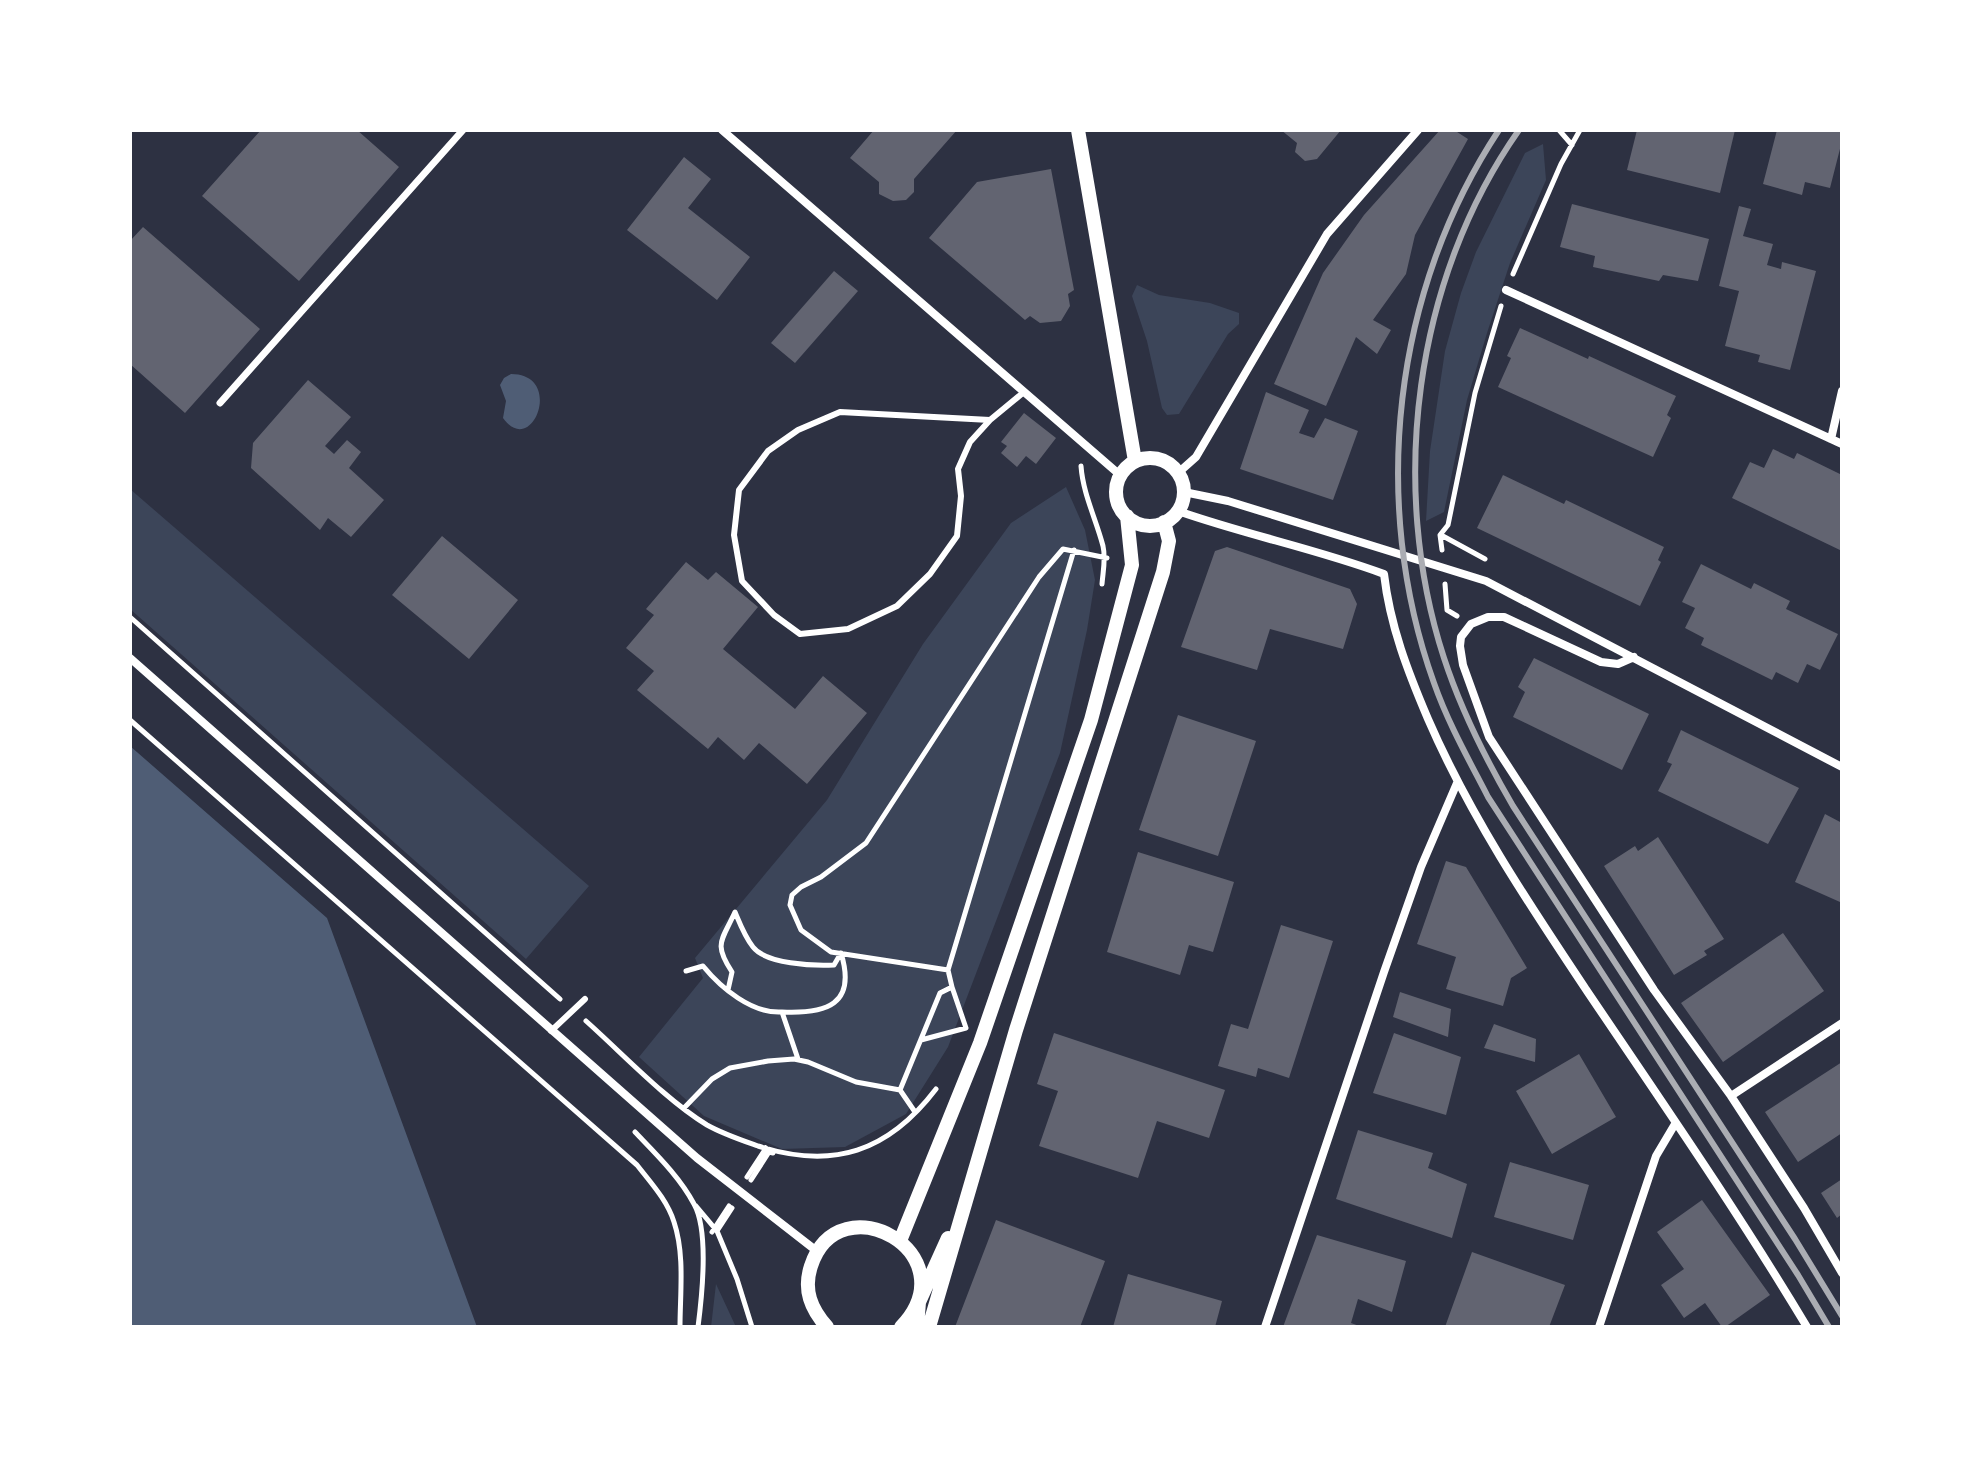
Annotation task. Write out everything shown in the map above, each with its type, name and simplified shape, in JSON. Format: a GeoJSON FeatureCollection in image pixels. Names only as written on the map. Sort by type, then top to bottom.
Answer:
{"type":"FeatureCollection","features":[{"type":"Feature","properties":{"kind":"street"},"geometry":{"type":"LineString","coordinates":[[220,403],[463,130]]}},
{"type":"Feature","properties":{"kind":"street"},"geometry":{"type":"LineString","coordinates":[[722,130],[1120,475]]}},
{"type":"Feature","properties":{"kind":"street"},"geometry":{"type":"LineString","coordinates":[[1078,130],[1135,461]]}},
{"type":"Feature","properties":{"kind":"street"},"geometry":{"type":"LineString","coordinates":[[1178,473],[1196,457],[1327,234],[1418,130]]}},
{"type":"Feature","properties":{"kind":"street"},"geometry":{"type":"LineString","coordinates":[[1506,290],[1842,444]]}},
{"type":"Feature","properties":{"kind":"street"},"geometry":{"type":"LineString","coordinates":[[1831,439],[1842,391]]}},
{"type":"Feature","properties":{"kind":"street"},"geometry":{"type":"LineString","coordinates":[[900,1241],[985,1029],[1091,720],[1132,565],[1127,516],[1117,497],[1120,475],[1135,461],[1164,460],[1178,473],[1184,492],[1178,511],[1164,522],[1146,525],[1127,516]]}},
{"type":"Feature","properties":{"kind":"street"},"geometry":{"type":"LineString","coordinates":[[1184,492],[1228,501],[1486,581],[1842,767]]}},
{"type":"Feature","properties":{"kind":"street"},"geometry":{"type":"LineString","coordinates":[[1178,511],[1384,574],[1387,603],[1410,677],[1457,783],[1548,932],[1738,1215],[1807,1327]]}},
{"type":"Feature","properties":{"kind":"street"},"geometry":{"type":"LineString","coordinates":[[929,1327],[1016,1030],[1163,572],[1169,541],[1164,522]]}},
{"type":"Feature","properties":{"kind":"street"},"geometry":{"type":"LineString","coordinates":[[1634,657],[1618,664],[1601,662],[1504,617],[1488,617],[1471,624],[1461,637],[1460,646],[1463,665],[1489,737],[1654,990],[1731,1096],[1842,1273]]}},
{"type":"Feature","properties":{"kind":"street"},"geometry":{"type":"LineString","coordinates":[[130,658],[697,1158],[818,1252]]}},
{"type":"Feature","properties":{"kind":"street"},"geometry":{"type":"LineString","coordinates":[[1265,1327],[1405,912],[1457,783]]}},
{"type":"Feature","properties":{"kind":"street"},"geometry":{"type":"LineString","coordinates":[[1731,1096],[1842,1023]]}},
{"type":"Feature","properties":{"kind":"street"},"geometry":{"type":"LineString","coordinates":[[1599,1327],[1656,1156],[1675,1124]]}},
{"type":"Feature","properties":{"kind":"street"},"geometry":{"type":"LineString","coordinates":[[901,1327],[919,1302],[944,1244],[961,1218]]}},
{"type":"Feature","properties":{"kind":"street"},"geometry":{"type":"LineString","coordinates":[[827,1327],[816,1315],[809,1297],[807,1278],[823,1244],[855,1228],[873,1228],[890,1233],[915,1258],[920,1276],[917,1327]]}},
{"type":"Feature","properties":{"kind":"lane"},"geometry":{"type":"LineString","coordinates":[[990,420],[840,412],[798,430],[768,451],[739,490],[734,535],[742,581],[774,615],[800,634],[848,629],[897,606],[930,574],[957,536],[961,496],[958,469],[970,442],[990,420],[1024,392]]}},
{"type":"Feature","properties":{"kind":"lane"},"geometry":{"type":"LineString","coordinates":[[551,1031],[585,999]]}},
{"type":"Feature","properties":{"kind":"path"},"geometry":{"type":"LineString","coordinates":[[1559,130],[1572,145]]}},
{"type":"Feature","properties":{"kind":"path"},"geometry":{"type":"LineString","coordinates":[[1440,535],[1448,525],[1475,393],[1506,290],[1580,130]]}},
{"type":"Feature","properties":{"kind":"path"},"geometry":{"type":"LineString","coordinates":[[948,970],[831,952],[801,930],[790,905],[792,895],[866,843],[1039,577],[1063,549],[1105,558],[1088,504],[1081,468],[1084,444]]}},
{"type":"Feature","properties":{"kind":"path"},"geometry":{"type":"LineString","coordinates":[[921,1040],[966,1028],[948,970],[1074,550]]}},
{"type":"Feature","properties":{"kind":"path"},"geometry":{"type":"LineString","coordinates":[[130,617],[684,1108],[708,1125],[783,1154],[840,1157],[889,1136],[915,1112],[900,1090],[856,1082],[799,1060],[768,1061],[730,1068],[712,1079],[684,1108]]}},
{"type":"Feature","properties":{"kind":"path"},"geometry":{"type":"LineString","coordinates":[[130,720],[637,1165],[662,1196],[674,1221],[680,1249],[680,1327]]}},
{"type":"Feature","properties":{"kind":"path"},"geometry":{"type":"LineString","coordinates":[[728,990],[732,972],[720,954],[721,944],[735,912],[754,950],[767,956],[798,964],[834,965],[841,953]]}},
{"type":"Feature","properties":{"kind":"path"},"geometry":{"type":"LineString","coordinates":[[686,971],[703,966],[728,990],[757,1007],[772,1013],[802,1013],[832,1005],[845,989],[848,979],[841,953]]}},
{"type":"Feature","properties":{"kind":"path"},"geometry":{"type":"LineString","coordinates":[[900,1090],[940,993],[952,987]]}},
{"type":"Feature","properties":{"kind":"path"},"geometry":{"type":"LineString","coordinates":[[782,1012],[799,1060]]}},
{"type":"Feature","properties":{"kind":"path"},"geometry":{"type":"LineString","coordinates":[[769,1152],[814,1160],[840,1159],[890,1139],[918,1113]]}},
{"type":"Feature","properties":{"kind":"path"},"geometry":{"type":"LineString","coordinates":[[632,1129],[659,1157],[717,1231],[752,1327]]}},
{"type":"Feature","properties":{"kind":"path"},"geometry":{"type":"LineString","coordinates":[[695,1205],[704,1253],[698,1327]]}},
{"type":"Feature","properties":{"kind":"shaded area"},"geometry":{"type":"Polygon","coordinates":[[[1543,144],[1546,180],[1510,263],[1487,333],[1467,400],[1444,512],[1426,521],[1430,451],[1445,351],[1461,293],[1476,252],[1525,153],[1543,144]]]}},
{"type":"Feature","properties":{"kind":"shaded area"},"geometry":{"type":"Polygon","coordinates":[[[1137,285],[1159,295],[1210,303],[1239,313],[1239,324],[1228,334],[1179,414],[1167,415],[1162,408],[1147,341],[1132,296],[1137,285]]]}},
{"type":"Feature","properties":{"kind":"shaded area"},"geometry":{"type":"Polygon","coordinates":[[[511,374],[527,378],[537,387],[540,399],[533,422],[524,428],[514,428],[503,418],[506,401],[500,385],[511,374]]]}},
{"type":"Feature","properties":{"kind":"shaded area"},"geometry":{"type":"Polygon","coordinates":[[[1066,487],[1085,530],[1095,580],[1087,630],[1060,753],[948,1047],[906,1114],[845,1147],[782,1149],[704,1116],[639,1057],[703,978],[695,958],[827,800],[923,644],[1011,523],[1066,487]]]}},
{"type":"Feature","properties":{"kind":"shaded area"},"geometry":{"type":"Polygon","coordinates":[[[130,489],[589,886],[526,959],[130,609],[130,489]]]}},
{"type":"Feature","properties":{"kind":"shaded area"},"geometry":{"type":"Polygon","coordinates":[[[130,746],[327,918],[477,1327],[130,1327],[130,746]]]}},
{"type":"Feature","properties":{"kind":"shaded area"},"geometry":{"type":"Polygon","coordinates":[[[716,1284],[736,1327],[711,1327],[716,1284]]]}},
{"type":"Feature","properties":{"kind":"building"},"geometry":{"type":"Polygon","coordinates":[[[261,130],[357,130],[399,167],[299,281],[202,196],[261,130]]]}},
{"type":"Feature","properties":{"kind":"building"},"geometry":{"type":"Polygon","coordinates":[[[874,130],[957,130],[914,179],[914,192],[906,200],[893,201],[879,194],[879,182],[850,158],[874,130]]]}},
{"type":"Feature","properties":{"kind":"building"},"geometry":{"type":"Polygon","coordinates":[[[1281,130],[1341,130],[1317,159],[1305,161],[1295,152],[1297,143],[1281,130]]]}},
{"type":"Feature","properties":{"kind":"building"},"geometry":{"type":"Polygon","coordinates":[[[1440,130],[1454,130],[1468,139],[1415,235],[1406,274],[1373,320],[1391,330],[1377,354],[1356,337],[1326,406],[1274,384],[1323,273],[1364,215],[1440,130]]]}},
{"type":"Feature","properties":{"kind":"building"},"geometry":{"type":"Polygon","coordinates":[[[1637,130],[1735,130],[1720,193],[1627,170],[1637,130]]]}},
{"type":"Feature","properties":{"kind":"building"},"geometry":{"type":"Polygon","coordinates":[[[1777,130],[1842,130],[1830,188],[1805,182],[1802,195],[1763,184],[1777,130]]]}},
{"type":"Feature","properties":{"kind":"building"},"geometry":{"type":"Polygon","coordinates":[[[684,157],[711,179],[688,208],[750,257],[717,300],[627,230],[684,157]]]}},
{"type":"Feature","properties":{"kind":"building"},"geometry":{"type":"Polygon","coordinates":[[[1051,169],[1074,290],[1068,294],[1070,306],[1061,321],[1040,323],[1030,316],[1025,320],[929,238],[977,182],[1051,169]]]}},
{"type":"Feature","properties":{"kind":"building"},"geometry":{"type":"Polygon","coordinates":[[[1572,204],[1709,239],[1698,281],[1663,275],[1659,281],[1593,267],[1595,256],[1560,247],[1572,204]]]}},
{"type":"Feature","properties":{"kind":"building"},"geometry":{"type":"Polygon","coordinates":[[[1739,206],[1751,209],[1743,236],[1773,244],[1767,265],[1781,269],[1782,262],[1816,271],[1790,370],[1758,362],[1760,355],[1725,346],[1739,291],[1719,286],[1739,206]]]}},
{"type":"Feature","properties":{"kind":"building"},"geometry":{"type":"Polygon","coordinates":[[[143,227],[260,329],[185,413],[130,364],[130,241],[143,227]]]}},
{"type":"Feature","properties":{"kind":"building"},"geometry":{"type":"Polygon","coordinates":[[[834,271],[858,291],[795,363],[771,343],[834,271]]]}},
{"type":"Feature","properties":{"kind":"building"},"geometry":{"type":"Polygon","coordinates":[[[1520,328],[1676,396],[1667,415],[1671,418],[1653,457],[1498,387],[1520,328]]]}},
{"type":"Feature","properties":{"kind":"building"},"geometry":{"type":"Polygon","coordinates":[[[308,380],[351,417],[325,446],[334,454],[347,440],[361,452],[349,468],[384,500],[351,537],[328,518],[320,530],[251,468],[253,443],[308,380]]]}},
{"type":"Feature","properties":{"kind":"building"},"geometry":{"type":"Polygon","coordinates":[[[1266,392],[1309,410],[1299,433],[1314,438],[1325,418],[1358,431],[1333,500],[1240,469],[1266,392]]]}},
{"type":"Feature","properties":{"kind":"building"},"geometry":{"type":"Polygon","coordinates":[[[1024,413],[1056,438],[1036,464],[1026,456],[1017,467],[1001,453],[1007,446],[1001,442],[1024,413]]]}},
{"type":"Feature","properties":{"kind":"building"},"geometry":{"type":"Polygon","coordinates":[[[1773,449],[1794,459],[1797,453],[1842,475],[1842,551],[1732,498],[1750,462],[1764,468],[1773,449]]]}},
{"type":"Feature","properties":{"kind":"building"},"geometry":{"type":"Polygon","coordinates":[[[1503,475],[1564,504],[1566,500],[1664,547],[1658,560],[1661,562],[1640,606],[1477,528],[1503,475]]]}},
{"type":"Feature","properties":{"kind":"building"},"geometry":{"type":"Polygon","coordinates":[[[442,536],[518,600],[469,659],[392,595],[442,536]]]}},
{"type":"Feature","properties":{"kind":"building"},"geometry":{"type":"Polygon","coordinates":[[[1227,547],[1350,589],[1357,604],[1343,649],[1270,629],[1257,670],[1181,647],[1215,551],[1227,547]]]}},
{"type":"Feature","properties":{"kind":"building"},"geometry":{"type":"Polygon","coordinates":[[[686,562],[708,580],[716,572],[758,607],[723,649],[795,709],[823,676],[867,713],[807,784],[759,743],[744,760],[718,737],[708,749],[637,690],[654,671],[626,648],[654,615],[646,609],[686,562]]]}},
{"type":"Feature","properties":{"kind":"building"},"geometry":{"type":"Polygon","coordinates":[[[1701,564],[1751,589],[1754,583],[1790,601],[1786,609],[1838,634],[1820,670],[1807,664],[1798,683],[1776,672],[1772,680],[1701,645],[1704,638],[1685,628],[1695,608],[1682,602],[1701,564]]]}},
{"type":"Feature","properties":{"kind":"building"},"geometry":{"type":"Polygon","coordinates":[[[1534,658],[1649,714],[1622,770],[1513,717],[1525,692],[1518,687],[1534,658]]]}},
{"type":"Feature","properties":{"kind":"building"},"geometry":{"type":"Polygon","coordinates":[[[1178,715],[1256,741],[1218,856],[1139,830],[1178,715]]]}},
{"type":"Feature","properties":{"kind":"building"},"geometry":{"type":"Polygon","coordinates":[[[1681,730],[1799,788],[1768,844],[1658,791],[1672,764],[1667,762],[1681,730]]]}},
{"type":"Feature","properties":{"kind":"building"},"geometry":{"type":"Polygon","coordinates":[[[1825,814],[1842,823],[1840,902],[1795,882],[1825,814]]]}},
{"type":"Feature","properties":{"kind":"building"},"geometry":{"type":"Polygon","coordinates":[[[1658,837],[1724,939],[1704,951],[1707,955],[1674,975],[1604,866],[1635,846],[1638,851],[1658,837]]]}},
{"type":"Feature","properties":{"kind":"building"},"geometry":{"type":"Polygon","coordinates":[[[1138,852],[1234,882],[1213,952],[1189,945],[1180,975],[1107,952],[1138,852]]]}},
{"type":"Feature","properties":{"kind":"building"},"geometry":{"type":"Polygon","coordinates":[[[1446,861],[1466,867],[1527,968],[1511,978],[1503,1006],[1446,989],[1456,957],[1417,944],[1446,861]]]}},
{"type":"Feature","properties":{"kind":"building"},"geometry":{"type":"Polygon","coordinates":[[[1281,925],[1333,941],[1289,1078],[1258,1068],[1256,1077],[1218,1066],[1231,1024],[1248,1029],[1281,925]]]}},
{"type":"Feature","properties":{"kind":"building"},"geometry":{"type":"Polygon","coordinates":[[[1783,933],[1824,991],[1723,1062],[1681,1003],[1783,933]]]}},
{"type":"Feature","properties":{"kind":"building"},"geometry":{"type":"Polygon","coordinates":[[[1400,992],[1451,1009],[1448,1037],[1393,1017],[1400,992]]]}},
{"type":"Feature","properties":{"kind":"building"},"geometry":{"type":"Polygon","coordinates":[[[1494,1024],[1536,1039],[1535,1062],[1484,1048],[1494,1024]]]}},
{"type":"Feature","properties":{"kind":"building"},"geometry":{"type":"Polygon","coordinates":[[[1054,1033],[1225,1090],[1209,1138],[1157,1121],[1138,1178],[1039,1146],[1058,1091],[1037,1084],[1054,1033]]]}},
{"type":"Feature","properties":{"kind":"building"},"geometry":{"type":"Polygon","coordinates":[[[1394,1033],[1461,1057],[1446,1115],[1373,1093],[1394,1033]]]}},
{"type":"Feature","properties":{"kind":"building"},"geometry":{"type":"Polygon","coordinates":[[[1579,1054],[1616,1117],[1552,1154],[1516,1091],[1579,1054]]]}},
{"type":"Feature","properties":{"kind":"building"},"geometry":{"type":"Polygon","coordinates":[[[1842,1062],[1842,1133],[1798,1162],[1765,1112],[1842,1062]]]}},
{"type":"Feature","properties":{"kind":"building"},"geometry":{"type":"Polygon","coordinates":[[[1358,1130],[1433,1153],[1428,1168],[1467,1184],[1452,1238],[1336,1199],[1358,1130]]]}},
{"type":"Feature","properties":{"kind":"building"},"geometry":{"type":"Polygon","coordinates":[[[1510,1162],[1589,1185],[1573,1240],[1494,1217],[1510,1162]]]}},
{"type":"Feature","properties":{"kind":"building"},"geometry":{"type":"Polygon","coordinates":[[[1842,1179],[1842,1214],[1837,1218],[1821,1193],[1842,1179]]]}},
{"type":"Feature","properties":{"kind":"building"},"geometry":{"type":"Polygon","coordinates":[[[1702,1200],[1770,1295],[1725,1327],[1705,1303],[1684,1318],[1661,1285],[1684,1269],[1657,1232],[1702,1200]]]}},
{"type":"Feature","properties":{"kind":"building"},"geometry":{"type":"Polygon","coordinates":[[[996,1220],[1105,1261],[1080,1327],[955,1327],[996,1220]]]}},
{"type":"Feature","properties":{"kind":"building"},"geometry":{"type":"Polygon","coordinates":[[[1317,1235],[1406,1261],[1392,1312],[1358,1299],[1351,1323],[1362,1327],[1283,1327],[1317,1235]]]}},
{"type":"Feature","properties":{"kind":"building"},"geometry":{"type":"Polygon","coordinates":[[[1472,1252],[1565,1285],[1549,1327],[1445,1327],[1472,1252]]]}},
{"type":"Feature","properties":{"kind":"building"},"geometry":{"type":"Polygon","coordinates":[[[1128,1274],[1222,1301],[1215,1327],[1113,1327],[1128,1274]]]}},
{"type":"Feature","properties":{"kind":"railway"},"geometry":{"type":"LineString","coordinates":[[1499,130],[1463,192],[1435,258],[1415,328],[1402,399],[1398,471],[1402,543],[1414,614],[1440,698],[1488,797],[1829,1327]]}},
{"type":"Feature","properties":{"kind":"railway"},"geometry":{"type":"LineString","coordinates":[[1519,130],[1483,188],[1455,251],[1434,317],[1421,385],[1415,455],[1417,524],[1427,592],[1444,658],[1474,734],[1513,806],[1842,1316]]}}]}
